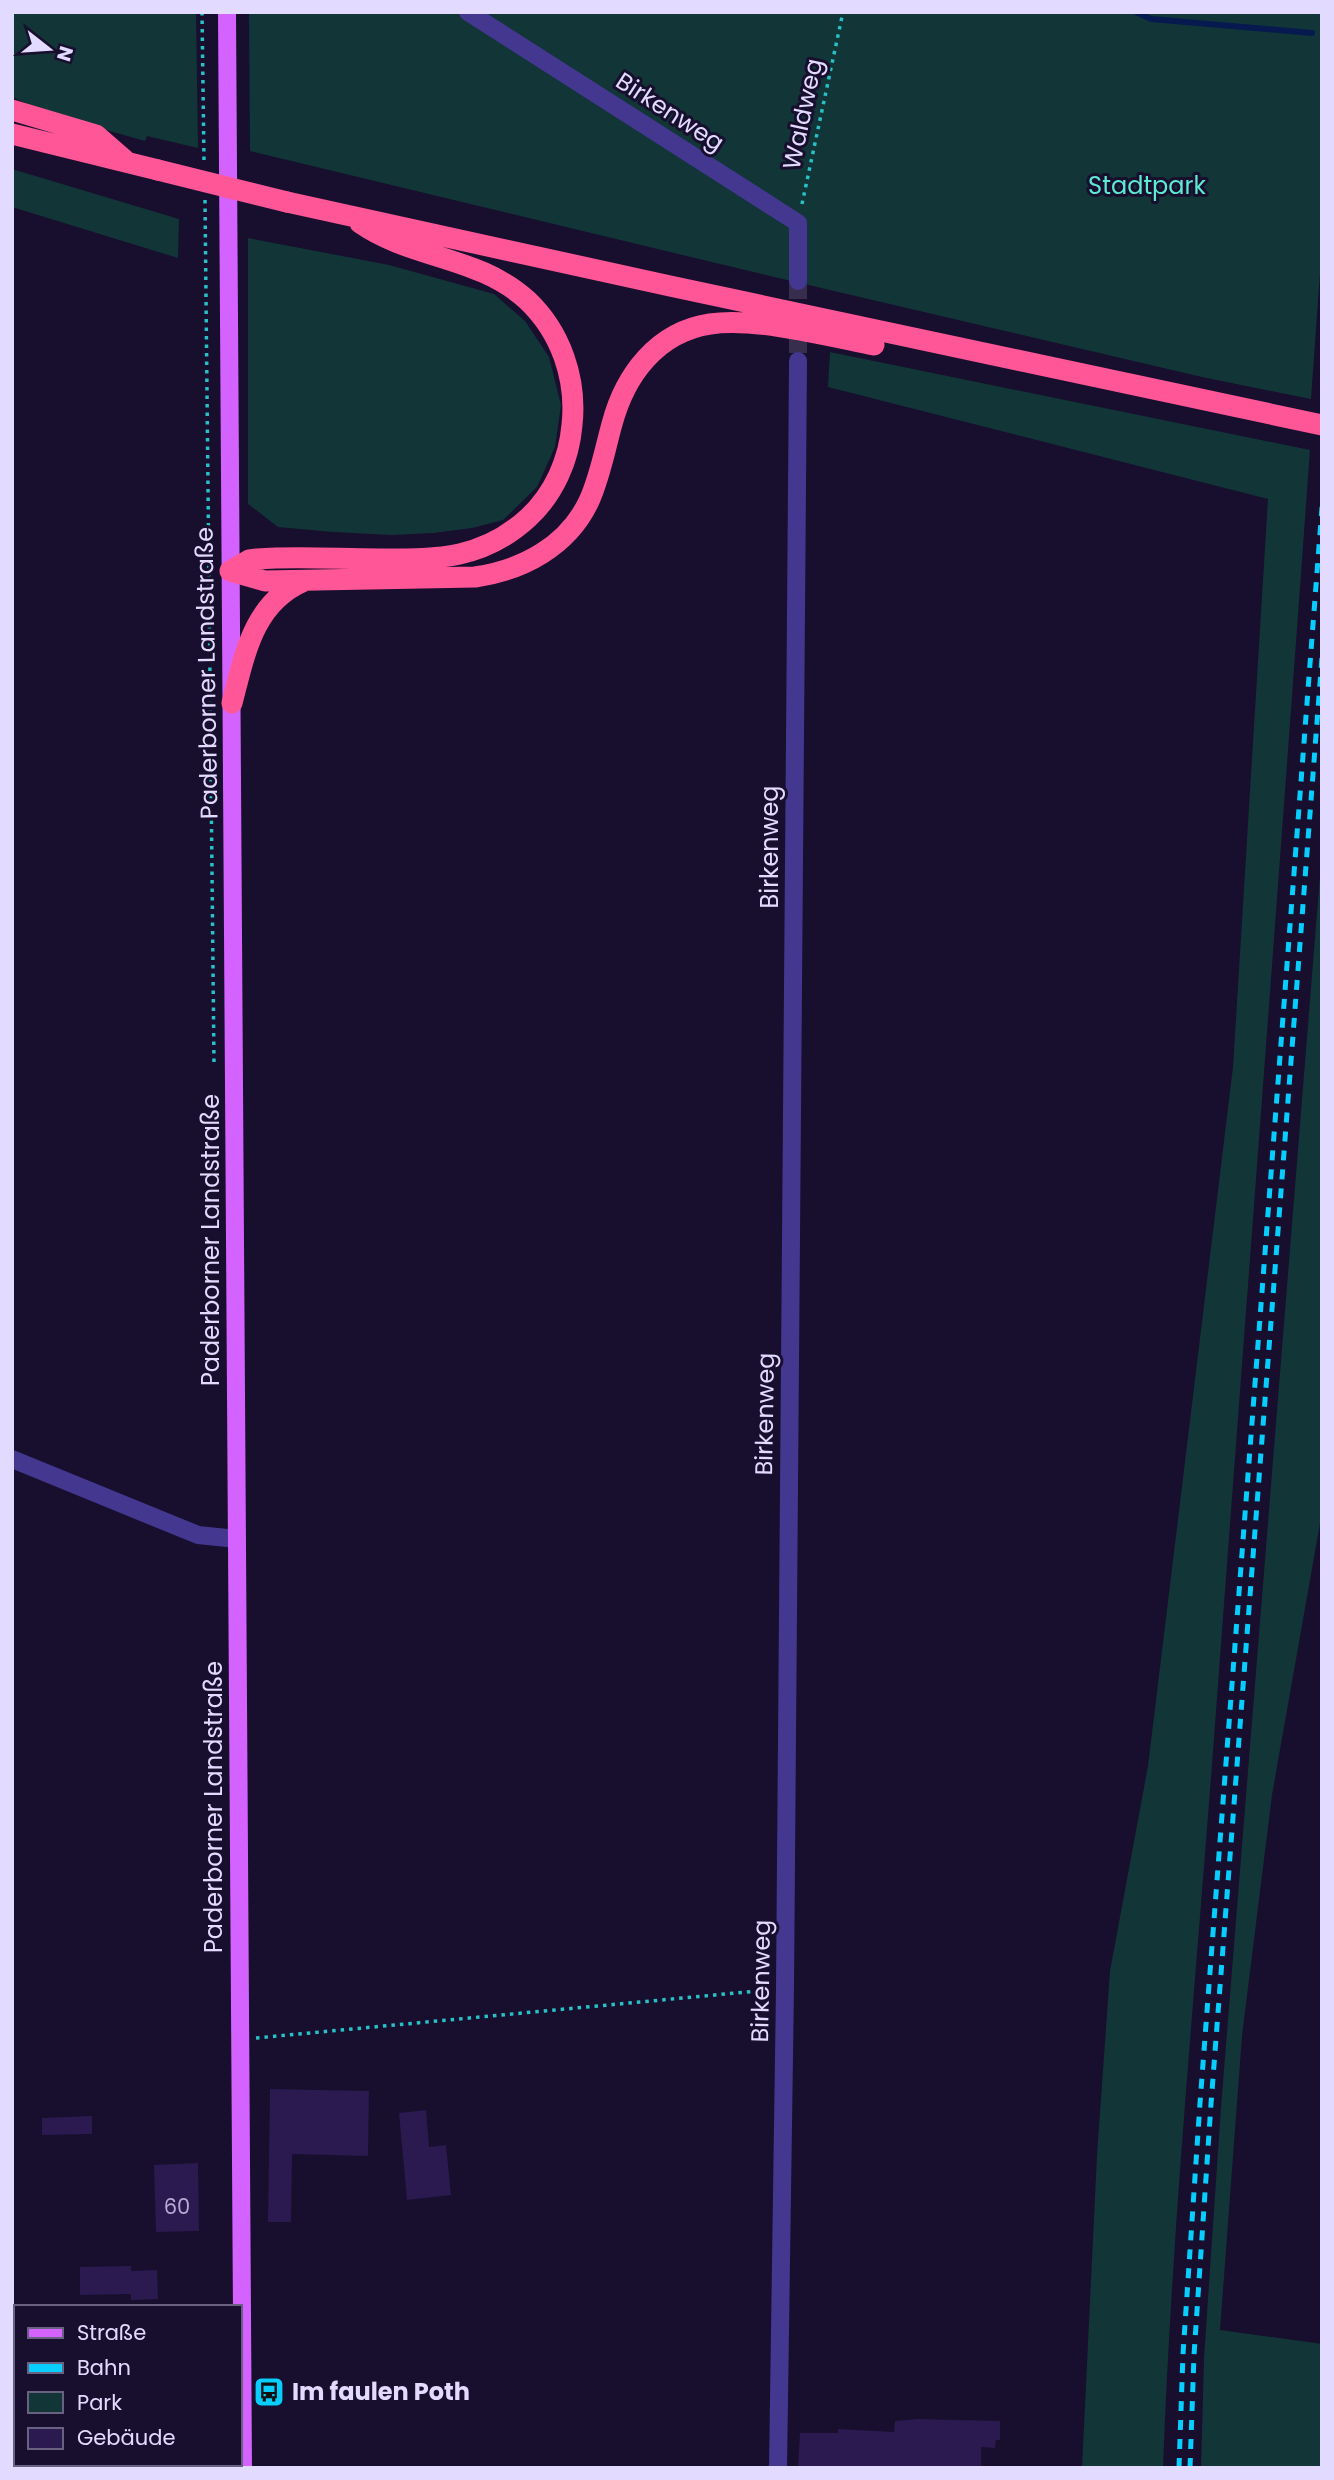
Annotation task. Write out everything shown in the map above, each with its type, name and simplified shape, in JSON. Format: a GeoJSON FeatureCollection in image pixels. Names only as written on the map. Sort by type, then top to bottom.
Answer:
{"type":"FeatureCollection","features":[{"type":"Feature","properties":{"kind":"highway"},"geometry":{"type":"LineString","coordinates":[[12,110],[96,135],[128,163]]}},
{"type":"Feature","properties":{"kind":"highway"},"geometry":{"type":"LineString","coordinates":[[12,134],[287,202],[1322,425]]}},
{"type":"Feature","properties":{"kind":"highway"},"geometry":{"type":"LineString","coordinates":[[230,571],[257,559],[432,559],[469,552],[497,541],[538,509],[564,465],[573,422],[572,388],[558,341],[538,312],[515,290],[483,272],[453,260],[387,241],[348,215]]}},
{"type":"Feature","properties":{"kind":"highway"},"geometry":{"type":"LineString","coordinates":[[230,571],[265,581],[491,575],[520,565],[551,548],[571,530],[590,499],[619,401],[636,369],[657,347],[692,328],[712,323],[754,324],[894,349],[916,339]]}},
{"type":"Feature","properties":{"kind":"highway"},"geometry":{"type":"LineString","coordinates":[[232,703],[247,648],[261,617],[274,599],[286,589],[308,580]]}},
{"type":"Feature","properties":{"kind":"main road","name":"Paderborner Landstraße"},"geometry":{"type":"LineString","coordinates":[[228,12],[242,2305]]}},
{"type":"Feature","properties":{"kind":"main road","name":"Paderborner Landstraße"},"geometry":{"type":"LineString","coordinates":[[242,2325],[243,2468]]}},
{"type":"Feature","properties":{"kind":"street","name":"Birkenweg"},"geometry":{"type":"LineString","coordinates":[[468,12],[798,223]]}},
{"type":"Feature","properties":{"kind":"street"},"geometry":{"type":"LineString","coordinates":[[798,223],[798,281]]}},
{"type":"Feature","properties":{"kind":"street","name":"Birkenweg"},"geometry":{"type":"LineString","coordinates":[[778,2468],[785,1988],[798,360]]}},
{"type":"Feature","properties":{"kind":"street"},"geometry":{"type":"LineString","coordinates":[[12,1460],[198,1535],[237,1539]]}},
{"type":"Feature","properties":{"kind":"path"},"geometry":{"type":"LineString","coordinates":[[202,12],[204,164]]}},
{"type":"Feature","properties":{"kind":"path","name":"Waldweg"},"geometry":{"type":"LineString","coordinates":[[798,223],[843,12]]}},
{"type":"Feature","properties":{"kind":"path"},"geometry":{"type":"LineString","coordinates":[[205,191],[205,274]]}},
{"type":"Feature","properties":{"kind":"path"},"geometry":{"type":"LineString","coordinates":[[240,2039],[785,1988]]}},
{"type":"Feature","properties":{"kind":"green space"},"geometry":{"type":"Polygon","coordinates":[[[12,12],[196,12],[198,148],[147,136],[145,141],[47,113],[12,97],[12,12]]]}},
{"type":"Feature","properties":{"kind":"green space","name":"Stadtpark"},"geometry":{"type":"Polygon","coordinates":[[[249,12],[1322,12],[1322,245],[1311,399],[1202,377],[250,151],[249,12]]]}},
{"type":"Feature","properties":{"kind":"green space"},"geometry":{"type":"Polygon","coordinates":[[[12,169],[179,219],[178,258],[12,207],[12,169]]]}},
{"type":"Feature","properties":{"kind":"green space"},"geometry":{"type":"Polygon","coordinates":[[[248,238],[389,265],[494,294],[525,321],[549,357],[561,405],[555,447],[537,487],[503,520],[472,528],[433,533],[392,535],[278,527],[248,504],[248,238]]]}},
{"type":"Feature","properties":{"kind":"green space"},"geometry":{"type":"Polygon","coordinates":[[[830,352],[1310,450],[1178,2194],[1163,2468],[1082,2468],[1097,2155],[1110,1971],[1148,1766],[1233,1067],[1268,499],[828,387],[830,352]]]}},
{"type":"Feature","properties":{"kind":"green space"},"geometry":{"type":"Polygon","coordinates":[[[1322,851],[1322,1512],[1272,1795],[1242,2036],[1220,2330],[1322,2344],[1322,2468],[1201,2468],[1204,2358],[1221,2107],[1322,851]]]}},
{"type":"Feature","properties":{"kind":"building"},"geometry":{"type":"Polygon","coordinates":[[[270,2089],[369,2091],[368,2156],[292,2154],[291,2222],[268,2222],[270,2089]]]}},
{"type":"Feature","properties":{"kind":"building"},"geometry":{"type":"Polygon","coordinates":[[[426,2110],[429,2147],[446,2145],[451,2195],[407,2200],[399,2113],[426,2110]]]}},
{"type":"Feature","properties":{"kind":"building"},"geometry":{"type":"Polygon","coordinates":[[[92,2116],[92,2134],[42,2135],[42,2118],[92,2116]]]}},
{"type":"Feature","properties":{"kind":"building"},"geometry":{"type":"Polygon","coordinates":[[[198,2163],[199,2231],[156,2232],[154,2165],[198,2163]]]}},
{"type":"Feature","properties":{"kind":"building"},"geometry":{"type":"Polygon","coordinates":[[[131,2266],[131,2271],[157,2270],[158,2299],[131,2300],[131,2294],[80,2295],[80,2267],[131,2266]]]}},
{"type":"Feature","properties":{"kind":"building"},"geometry":{"type":"Polygon","coordinates":[[[895,2421],[1000,2421],[1000,2440],[996,2440],[995,2448],[981,2447],[981,2468],[798,2468],[800,2433],[838,2433],[838,2429],[894,2432],[895,2421]]]}},
{"type":"Feature","properties":{"kind":"waterway"},"geometry":{"type":"LineString","coordinates":[[1136,12],[1151,19],[1312,33]]}},
{"type":"Feature","properties":{"kind":"tunnel"},"geometry":{"type":"LineString","coordinates":[[798,281],[798,361]]}},
{"type":"Feature","properties":{"kind":"railway"},"geometry":{"type":"LineString","coordinates":[[1179,2468],[1183,2354],[1200,2103],[1322,507]]}},
{"type":"Feature","properties":{"kind":"railway"},"geometry":{"type":"LineString","coordinates":[[1190,2468],[1194,2355],[1211,2104],[1322,657]]}},
{"type":"Feature","properties":{"kind":"place","name":"Im faulen Poth"},"geometry":{"type":"Point","coordinates":[269,2392]}}]}
